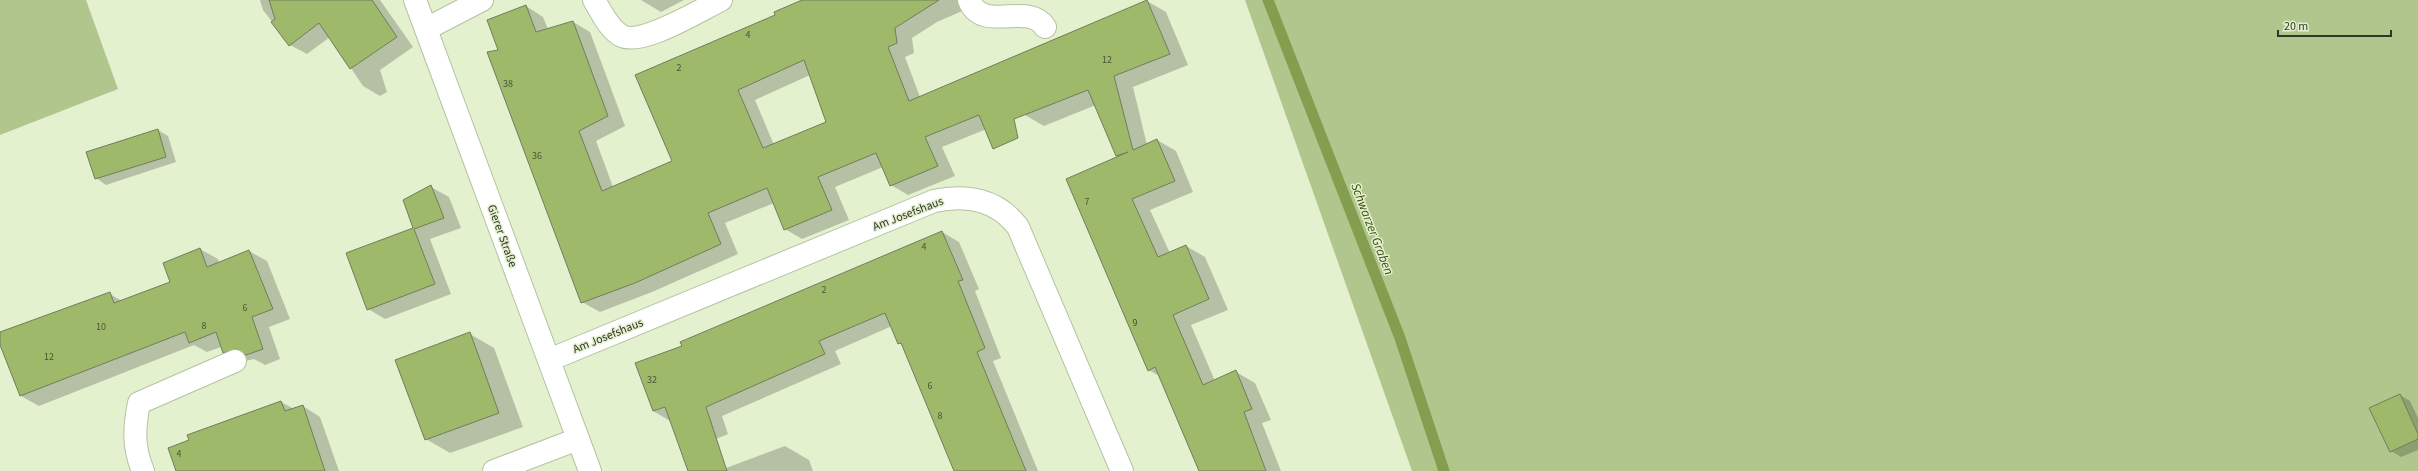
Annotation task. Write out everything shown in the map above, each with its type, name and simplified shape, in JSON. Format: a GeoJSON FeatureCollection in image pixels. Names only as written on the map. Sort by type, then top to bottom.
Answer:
{"type":"FeatureCollection","features":[{"type":"Feature","properties":{"kind":"street","name":"Gierer Straße"},"geometry":{"type":"LineString","coordinates":[[415,0],[590,471]]}},
{"type":"Feature","properties":{"kind":"street"},"geometry":{"type":"LineString","coordinates":[[426,29],[482,0]]}},
{"type":"Feature","properties":{"kind":"street"},"geometry":{"type":"LineString","coordinates":[[594,0],[613,28],[621,36],[631,39],[648,35],[721,0]]}},
{"type":"Feature","properties":{"kind":"street"},"geometry":{"type":"LineString","coordinates":[[969,0],[972,8],[979,14],[1032,18],[1038,20],[1045,28]]}},
{"type":"Feature","properties":{"kind":"street","name":"Am Josefshaus"},"geometry":{"type":"LineString","coordinates":[[549,360],[934,201],[953,197],[968,198],[997,206],[1010,216],[1018,227],[1122,471]]}},
{"type":"Feature","properties":{"kind":"street"},"geometry":{"type":"LineString","coordinates":[[143,471],[136,454],[134,427],[139,403],[235,360]]}},
{"type":"Feature","properties":{"kind":"street"},"geometry":{"type":"LineString","coordinates":[[494,471],[578,439]]}},
{"type":"Feature","properties":{"kind":"green space"},"geometry":{"type":"Polygon","coordinates":[[[0,0],[86,0],[118,89],[0,135],[0,0]]]}},
{"type":"Feature","properties":{"kind":"green space"},"geometry":{"type":"Polygon","coordinates":[[[1245,0],[2418,0],[2418,471],[1412,471],[1245,0]]]}},
{"type":"Feature","properties":{"kind":"building"},"geometry":{"type":"Polygon","coordinates":[[[269,0],[372,0],[397,37],[350,69],[319,23],[289,46],[271,22],[275,19],[269,0]]]}},
{"type":"Feature","properties":{"kind":"building"},"geometry":{"type":"Polygon","coordinates":[[[802,0],[939,0],[895,28],[897,43],[888,47],[909,101],[1147,0],[1170,54],[1114,76],[1133,150],[1157,139],[1175,181],[1132,199],[1158,257],[1186,245],[1209,299],[1173,315],[1203,385],[1236,370],[1252,409],[1244,412],[1266,471],[1199,471],[1155,367],[1148,371],[1066,179],[1128,152],[1116,156],[1088,90],[1014,119],[1018,138],[993,149],[979,115],[925,137],[938,166],[890,186],[876,153],[818,177],[832,210],[784,230],[767,188],[708,213],[721,244],[635,283],[581,303],[487,52],[498,50],[487,20],[526,5],[536,32],[573,21],[608,116],[579,131],[602,191],[672,161],[635,75],[775,15],[774,12],[802,0]],[[804,60],[738,90],[763,148],[826,122],[804,60]]]}},
{"type":"Feature","properties":{"kind":"building"},"geometry":{"type":"Polygon","coordinates":[[[158,129],[166,157],[95,179],[86,152],[158,129]]]}},
{"type":"Feature","properties":{"kind":"building"},"geometry":{"type":"Polygon","coordinates":[[[431,185],[444,218],[414,229],[435,284],[367,310],[346,253],[413,228],[403,200],[431,185]]]}},
{"type":"Feature","properties":{"kind":"building"},"geometry":{"type":"Polygon","coordinates":[[[942,231],[963,280],[958,281],[985,348],[977,352],[1026,471],[954,471],[901,343],[898,344],[885,313],[819,341],[825,354],[706,407],[727,471],[688,471],[665,407],[653,411],[635,363],[682,346],[680,342],[942,231]]]}},
{"type":"Feature","properties":{"kind":"building"},"geometry":{"type":"Polygon","coordinates":[[[200,248],[207,267],[249,250],[273,309],[252,317],[263,349],[246,355],[237,349],[223,353],[216,332],[189,343],[185,332],[20,396],[0,345],[0,332],[110,292],[114,303],[170,282],[163,263],[200,248]]]}},
{"type":"Feature","properties":{"kind":"building"},"geometry":{"type":"Polygon","coordinates":[[[470,332],[499,413],[425,440],[395,360],[470,332]]]}},
{"type":"Feature","properties":{"kind":"building"},"geometry":{"type":"Polygon","coordinates":[[[2400,394],[2418,434],[2418,439],[2390,452],[2369,408],[2400,394]]]}},
{"type":"Feature","properties":{"kind":"building"},"geometry":{"type":"Polygon","coordinates":[[[281,401],[285,411],[303,405],[325,471],[176,471],[168,448],[189,440],[187,435],[281,401]]]}},
{"type":"Feature","properties":{"kind":"waterway","name":"Schwarzer Graben"},"geometry":{"type":"LineString","coordinates":[[1268,0],[1400,338],[1444,471]]}}]}
